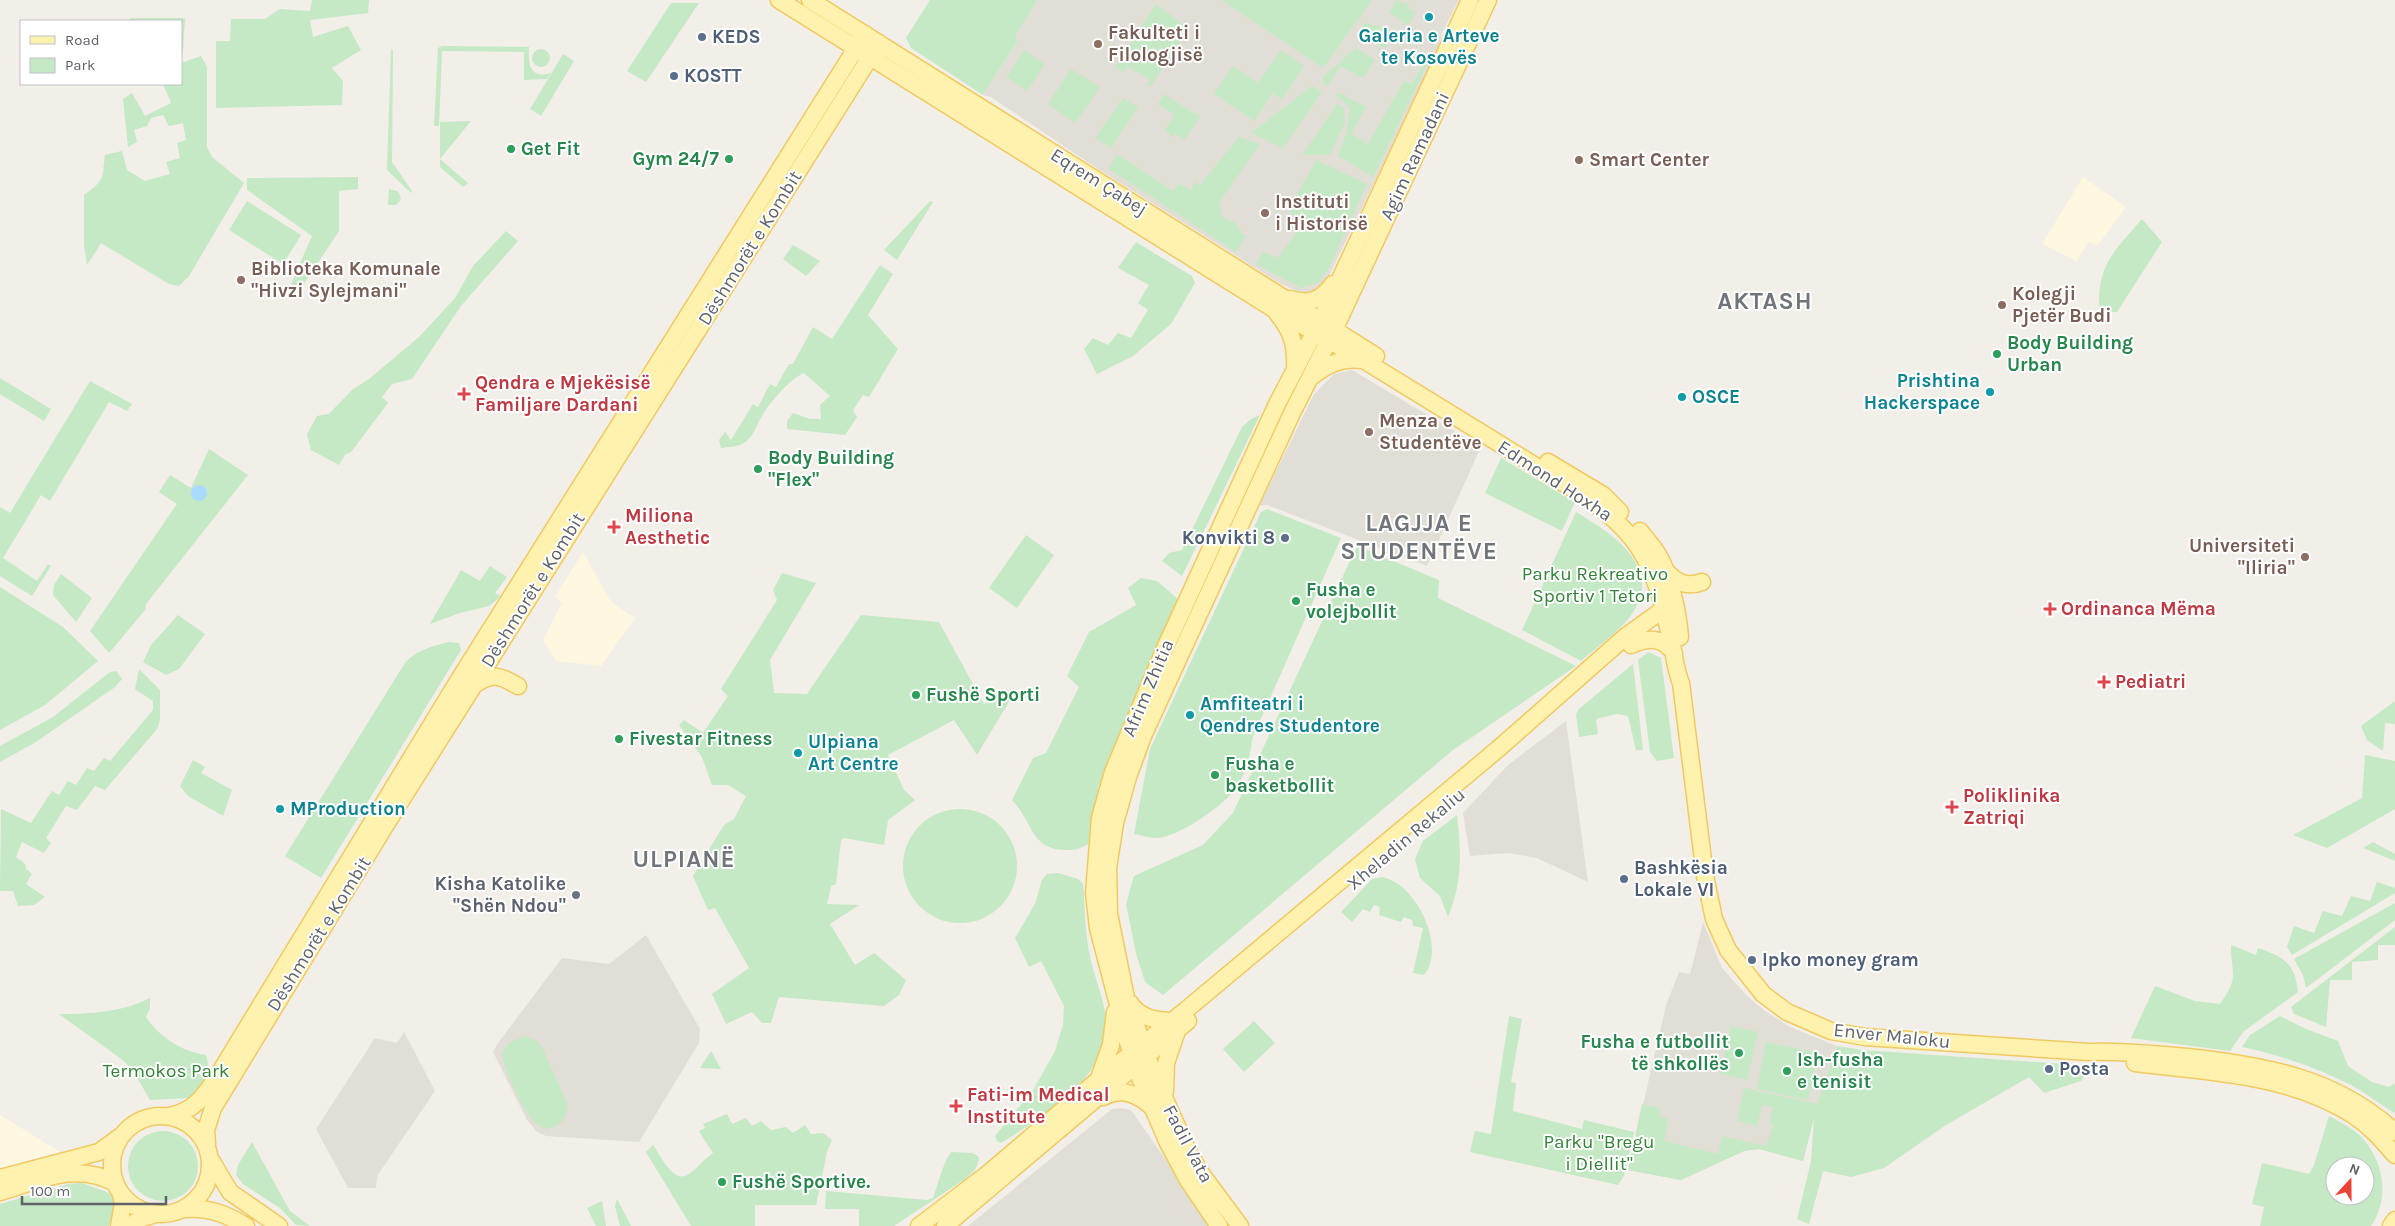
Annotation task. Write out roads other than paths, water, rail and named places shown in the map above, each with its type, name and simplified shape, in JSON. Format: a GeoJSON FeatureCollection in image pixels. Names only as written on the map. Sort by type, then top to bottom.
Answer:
{"type":"FeatureCollection","features":[{"type":"Feature","properties":{"kind":"main road"},"geometry":{"type":"LineString","coordinates":[[779,0],[868,45]]}},
{"type":"Feature","properties":{"kind":"main road"},"geometry":{"type":"LineString","coordinates":[[810,0],[868,45]]}},
{"type":"Feature","properties":{"kind":"main road","name":"Agim Ramadani"},"geometry":{"type":"LineString","coordinates":[[1318,326],[1470,0]]}},
{"type":"Feature","properties":{"kind":"main road","name":"Agim Ramadani"},"geometry":{"type":"LineString","coordinates":[[1332,334],[1488,0]]}},
{"type":"Feature","properties":{"kind":"main road","name":"Eqrem Çabej"},"geometry":{"type":"LineString","coordinates":[[868,45],[1276,302],[1332,334]]}},
{"type":"Feature","properties":{"kind":"main road","name":"Dëshmorët e Kombit"},"geometry":{"type":"LineString","coordinates":[[209,1152],[206,1130],[213,1108],[472,686],[719,300],[868,45]]}},
{"type":"Feature","properties":{"kind":"main road","name":"Dëshmorët e Kombit"},"geometry":{"type":"LineString","coordinates":[[168,1116],[182,1114],[201,1101],[220,1072],[460,678],[868,45]]}},
{"type":"Feature","properties":{"kind":"main road"},"geometry":{"type":"LineString","coordinates":[[1343,273],[1325,295],[1317,300],[1276,302],[1294,341],[1301,376],[1330,364],[1367,356],[1351,330],[1348,313],[1351,292]]}},
{"type":"Feature","properties":{"kind":"main road","name":"Afrim Zhitia"},"geometry":{"type":"LineString","coordinates":[[1301,376],[1318,326]]}},
{"type":"Feature","properties":{"kind":"main road","name":"Afrim Zhitia"},"geometry":{"type":"LineString","coordinates":[[1139,1055],[1121,998],[1102,948],[1094,894],[1100,818],[1113,772],[1166,646],[1273,413],[1332,334]]}},
{"type":"Feature","properties":{"kind":"main road","name":"Edmond Hoxha"},"geometry":{"type":"LineString","coordinates":[[1332,334],[1610,515],[1658,569],[1670,611]]}},
{"type":"Feature","properties":{"kind":"main road"},"geometry":{"type":"LineString","coordinates":[[1628,641],[1644,617],[1650,602],[1658,569],[1683,584],[1693,585],[1702,582]]}},
{"type":"Feature","properties":{"kind":"main road","name":"Xheladin Rekaliu"},"geometry":{"type":"LineString","coordinates":[[1139,1055],[1498,749],[1628,641],[1670,611]]}},
{"type":"Feature","properties":{"kind":"main road","name":"Enver Maloku"},"geometry":{"type":"LineString","coordinates":[[1670,611],[1676,671],[1681,684],[1705,876],[1714,919],[1728,950],[1763,994],[1786,1012],[1831,1031],[1865,1037],[2089,1052],[2122,1050],[2277,1070],[2338,1091],[2361,1104],[2395,1132]]}},
{"type":"Feature","properties":{"kind":"main road","name":"Enver Maloku"},"geometry":{"type":"LineString","coordinates":[[1670,611],[1684,672],[1681,684]]}},
{"type":"Feature","properties":{"kind":"main road"},"geometry":{"type":"LineString","coordinates":[[1628,641],[1651,639],[1664,642],[1674,653]]}},
{"type":"Feature","properties":{"kind":"main road"},"geometry":{"type":"LineString","coordinates":[[472,686],[488,676],[497,676],[518,686]]}},
{"type":"Feature","properties":{"kind":"main road"},"geometry":{"type":"LineString","coordinates":[[1094,1102],[1109,1094],[1122,1092],[1138,1096],[1160,1106],[1166,1063],[1175,1026],[1151,1019],[1136,1012],[1121,998],[1115,1017],[1111,1045],[1098,1080]]}},
{"type":"Feature","properties":{"kind":"main road","name":"Enver Maloku"},"geometry":{"type":"LineString","coordinates":[[2089,1052],[2122,1061],[2284,1085],[2320,1097],[2354,1115],[2374,1131],[2395,1155]]}},
{"type":"Feature","properties":{"kind":"main road"},"geometry":{"type":"LineString","coordinates":[[919,1226],[992,1170],[1098,1080],[1139,1055]]}},
{"type":"Feature","properties":{"kind":"main road"},"geometry":{"type":"LineString","coordinates":[[945,1226],[1094,1102],[1139,1055]]}},
{"type":"Feature","properties":{"kind":"main road","name":"Fadil Vata"},"geometry":{"type":"LineString","coordinates":[[1139,1055],[1188,1180],[1218,1226]]}},
{"type":"Feature","properties":{"kind":"main road","name":"Fadil Vata"},"geometry":{"type":"LineString","coordinates":[[1160,1106],[1200,1172],[1240,1226]]}},
{"type":"Feature","properties":{"kind":"main road"},"geometry":{"type":"LineString","coordinates":[[0,1178],[99,1152],[131,1126],[145,1118],[168,1116],[187,1122],[196,1130],[230,1192],[279,1226]]}},
{"type":"Feature","properties":{"kind":"main road"},"geometry":{"type":"LineString","coordinates":[[118,1226],[124,1202],[112,1165],[114,1150],[120,1136]]}},
{"type":"Feature","properties":{"kind":"main road"},"geometry":{"type":"LineString","coordinates":[[185,1209],[197,1200],[206,1188],[210,1174],[209,1152]]}},
{"type":"Feature","properties":{"kind":"main road"},"geometry":{"type":"LineString","coordinates":[[0,1192],[76,1171],[96,1173],[118,1188],[141,1210],[156,1214],[171,1214],[185,1209],[198,1208],[222,1213],[246,1226]]}},
{"type":"Feature","properties":{"kind":"main road"},"geometry":{"type":"LineString","coordinates":[[130,1226],[139,1219],[156,1214]]}},
{"type":"Feature","properties":{"kind":"main road"},"geometry":{"type":"LineString","coordinates":[[2391,1226],[2395,1220]]}},
{"type":"Feature","properties":{"kind":"water"},"geometry":{"type":"Polygon","coordinates":[[[199,485],[207,493],[199,501],[191,493],[199,485]]]}},
{"type":"Feature","properties":{"kind":"place","name":"Galeria e Arteve te Kosovës"},"geometry":{"type":"Point","coordinates":[1429,17]}},
{"type":"Feature","properties":{"kind":"place","name":"KEDS"},"geometry":{"type":"Point","coordinates":[702,37]}},
{"type":"Feature","properties":{"kind":"place","name":"Fakulteti i Filologjisë"},"geometry":{"type":"Point","coordinates":[1098,44]}},
{"type":"Feature","properties":{"kind":"place","name":"KOSTT"},"geometry":{"type":"Point","coordinates":[674,76]}},
{"type":"Feature","properties":{"kind":"place","name":"Get Fit"},"geometry":{"type":"Point","coordinates":[511,149]}},
{"type":"Feature","properties":{"kind":"place","name":"Gym 24/7"},"geometry":{"type":"Point","coordinates":[729,159]}},
{"type":"Feature","properties":{"kind":"place","name":"Smart Center"},"geometry":{"type":"Point","coordinates":[1579,160]}},
{"type":"Feature","properties":{"kind":"place","name":"Instituti i Historisë"},"geometry":{"type":"Point","coordinates":[1265,213]}},
{"type":"Feature","properties":{"kind":"place","name":"Biblioteka Komunale \"Hivzi Sylejmani\""},"geometry":{"type":"Point","coordinates":[241,280]}},
{"type":"Feature","properties":{"kind":"place","name":"Kolegji Pjetër Budi"},"geometry":{"type":"Point","coordinates":[2002,305]}},
{"type":"Feature","properties":{"kind":"place","name":"Body Building Urban"},"geometry":{"type":"Point","coordinates":[1997,354]}},
{"type":"Feature","properties":{"kind":"place","name":"Prishtina Hackerspace"},"geometry":{"type":"Point","coordinates":[1990,392]}},
{"type":"Feature","properties":{"kind":"place","name":"Qendra e Mjekësisë Familjare Dardani"},"geometry":{"type":"Point","coordinates":[464,394]}},
{"type":"Feature","properties":{"kind":"place","name":"OSCE"},"geometry":{"type":"Point","coordinates":[1682,397]}},
{"type":"Feature","properties":{"kind":"place","name":"Menza e Studentëve"},"geometry":{"type":"Point","coordinates":[1369,432]}},
{"type":"Feature","properties":{"kind":"place","name":"Body Building \"Flex\""},"geometry":{"type":"Point","coordinates":[758,469]}},
{"type":"Feature","properties":{"kind":"place","name":"Miliona Aesthetic"},"geometry":{"type":"Point","coordinates":[614,527]}},
{"type":"Feature","properties":{"kind":"place","name":"Konvikti 8"},"geometry":{"type":"Point","coordinates":[1285,538]}},
{"type":"Feature","properties":{"kind":"place","name":"Universiteti \"Iliria\""},"geometry":{"type":"Point","coordinates":[2305,557]}},
{"type":"Feature","properties":{"kind":"place","name":"Fusha e volejbollit"},"geometry":{"type":"Point","coordinates":[1296,601]}},
{"type":"Feature","properties":{"kind":"place","name":"Ordinanca Mëma"},"geometry":{"type":"Point","coordinates":[2050,609]}},
{"type":"Feature","properties":{"kind":"place","name":"Pediatri"},"geometry":{"type":"Point","coordinates":[2104,682]}},
{"type":"Feature","properties":{"kind":"place","name":"Fushë Sporti"},"geometry":{"type":"Point","coordinates":[916,695]}},
{"type":"Feature","properties":{"kind":"place","name":"Amfiteatri i Qendres Studentore"},"geometry":{"type":"Point","coordinates":[1190,715]}},
{"type":"Feature","properties":{"kind":"place","name":"Fivestar Fitness"},"geometry":{"type":"Point","coordinates":[619,739]}},
{"type":"Feature","properties":{"kind":"place","name":"Ulpiana Art Centre"},"geometry":{"type":"Point","coordinates":[798,753]}},
{"type":"Feature","properties":{"kind":"place","name":"Fusha e basketbollit"},"geometry":{"type":"Point","coordinates":[1215,775]}},
{"type":"Feature","properties":{"kind":"place","name":"Poliklinika Zatriqi"},"geometry":{"type":"Point","coordinates":[1952,807]}},
{"type":"Feature","properties":{"kind":"place","name":"MProduction"},"geometry":{"type":"Point","coordinates":[280,809]}},
{"type":"Feature","properties":{"kind":"place","name":"Bashkësia Lokale VI"},"geometry":{"type":"Point","coordinates":[1624,879]}},
{"type":"Feature","properties":{"kind":"place","name":"Kisha Katolike \"Shën Ndou\""},"geometry":{"type":"Point","coordinates":[576,895]}},
{"type":"Feature","properties":{"kind":"place","name":"Ipko money gram"},"geometry":{"type":"Point","coordinates":[1752,960]}},
{"type":"Feature","properties":{"kind":"place","name":"Fusha e futbollit të shkollës"},"geometry":{"type":"Point","coordinates":[1739,1053]}},
{"type":"Feature","properties":{"kind":"place","name":"Posta"},"geometry":{"type":"Point","coordinates":[2049,1069]}},
{"type":"Feature","properties":{"kind":"place","name":"Ish-fusha e tenisit"},"geometry":{"type":"Point","coordinates":[1787,1071]}},
{"type":"Feature","properties":{"kind":"place","name":"Fati-im Medical Institute"},"geometry":{"type":"Point","coordinates":[956,1106]}},
{"type":"Feature","properties":{"kind":"place","name":"Fushë Sportive."},"geometry":{"type":"Point","coordinates":[722,1182]}},
{"type":"Feature","properties":{"kind":"district","name":"AKTASH"},"geometry":{"type":"Point","coordinates":[1765,301]}},
{"type":"Feature","properties":{"kind":"district","name":"LAGJJA E STUDENTËVE"},"geometry":{"type":"Point","coordinates":[1419,537]}},
{"type":"Feature","properties":{"kind":"district","name":"ULPIANË"},"geometry":{"type":"Point","coordinates":[684,859]}},
{"type":"Feature","properties":{"kind":"park label","name":"Parku Rekreativo Sportiv 1 Tetori"},"geometry":{"type":"Point","coordinates":[1595,585]}},
{"type":"Feature","properties":{"kind":"park label","name":"Termokos Park"},"geometry":{"type":"Point","coordinates":[166,1071]}},
{"type":"Feature","properties":{"kind":"park label","name":"Parku \"Bregu i Diellit\""},"geometry":{"type":"Point","coordinates":[1599,1153]}}]}
